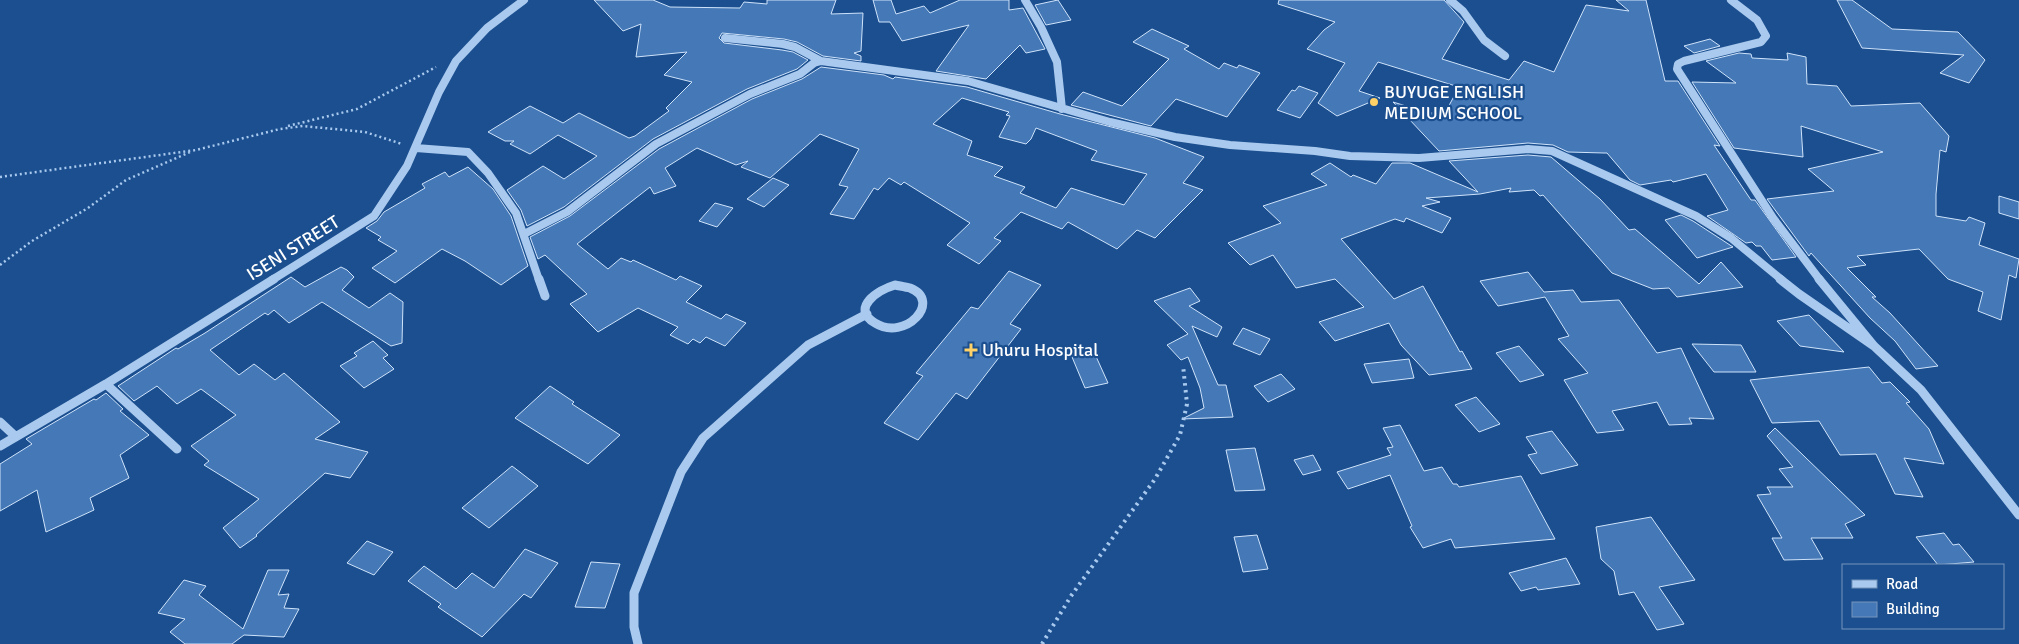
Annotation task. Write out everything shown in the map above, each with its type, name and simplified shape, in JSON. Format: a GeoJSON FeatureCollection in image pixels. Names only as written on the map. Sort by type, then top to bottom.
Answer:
{"type":"FeatureCollection","features":[{"type":"Feature","properties":{"kind":"street","name":"ISENI STREET"},"geometry":{"type":"LineString","coordinates":[[0,446],[106,384],[374,216],[394,192],[416,148],[433,105],[455,62],[479,36],[524,0]]}},
{"type":"Feature","properties":{"kind":"street"},"geometry":{"type":"LineString","coordinates":[[1025,0],[1042,27],[1057,62],[1062,109]]}},
{"type":"Feature","properties":{"kind":"street"},"geometry":{"type":"LineString","coordinates":[[1450,0],[1464,12],[1477,32],[1505,56]]}},
{"type":"Feature","properties":{"kind":"street"},"geometry":{"type":"LineString","coordinates":[[1731,0],[1756,18],[1765,28],[1766,36],[1762,42],[1684,61],[1678,64],[1677,69],[1772,218],[1874,346]]}},
{"type":"Feature","properties":{"kind":"street"},"geometry":{"type":"LineString","coordinates":[[725,38],[783,44],[795,47],[821,60],[968,81],[1062,109],[1175,138],[1350,156],[1439,157],[1528,149],[1552,152],[1571,158],[1598,174],[1696,216],[1731,238],[1799,294],[1874,346],[1922,390],[2019,515]]}},
{"type":"Feature","properties":{"kind":"street"},"geometry":{"type":"LineString","coordinates":[[524,234],[567,212],[656,144],[750,94],[785,81],[821,60]]}},
{"type":"Feature","properties":{"kind":"street"},"geometry":{"type":"LineString","coordinates":[[416,148],[468,152],[488,172],[516,212],[545,296]]}},
{"type":"Feature","properties":{"kind":"street"},"geometry":{"type":"LineString","coordinates":[[895,285],[912,288],[918,292],[924,304],[919,318],[912,323],[895,328],[878,325],[866,314],[867,301],[871,295],[886,286],[895,285]]}},
{"type":"Feature","properties":{"kind":"street"},"geometry":{"type":"LineString","coordinates":[[638,644],[634,627],[634,593],[682,472],[703,438],[808,345],[866,314]]}},
{"type":"Feature","properties":{"kind":"street"},"geometry":{"type":"LineString","coordinates":[[106,384],[177,449]]}},
{"type":"Feature","properties":{"kind":"street"},"geometry":{"type":"LineString","coordinates":[[0,422],[15,436]]}},
{"type":"Feature","properties":{"kind":"path"},"geometry":{"type":"LineString","coordinates":[[280,129],[294,123],[357,109],[431,69],[455,62]]}},
{"type":"Feature","properties":{"kind":"path"},"geometry":{"type":"LineString","coordinates":[[0,177],[196,150],[280,129],[303,126],[331,130],[353,130],[416,148]]}},
{"type":"Feature","properties":{"kind":"path"},"geometry":{"type":"LineString","coordinates":[[0,264],[32,241],[88,208],[126,180],[196,150]]}},
{"type":"Feature","properties":{"kind":"path"},"geometry":{"type":"LineString","coordinates":[[1042,644],[1071,596],[1155,479],[1180,435],[1187,404],[1183,366]]}},
{"type":"Feature","properties":{"kind":"building"},"geometry":{"type":"Polygon","coordinates":[[[594,0],[653,0],[670,7],[740,8],[744,2],[767,4],[767,0],[836,0],[831,14],[863,13],[861,51],[854,53],[861,56],[861,61],[823,56],[797,42],[784,39],[722,33],[719,38],[724,43],[793,52],[808,60],[797,69],[747,89],[653,139],[564,207],[527,226],[521,210],[507,190],[543,166],[564,179],[597,156],[558,135],[530,154],[510,144],[514,141],[505,141],[488,132],[530,106],[563,123],[579,113],[629,138],[635,136],[669,111],[666,108],[692,82],[664,75],[687,52],[636,57],[641,24],[623,31],[594,0]]]}},
{"type":"Feature","properties":{"kind":"building"},"geometry":{"type":"Polygon","coordinates":[[[873,0],[891,0],[896,14],[924,6],[930,13],[960,0],[1009,0],[1009,10],[1023,8],[1045,49],[1026,53],[1020,45],[986,79],[936,71],[969,25],[902,41],[890,22],[879,22],[873,0]]]}},
{"type":"Feature","properties":{"kind":"building"},"geometry":{"type":"Polygon","coordinates":[[[1058,0],[1071,20],[1046,25],[1035,5],[1058,0]]]}},
{"type":"Feature","properties":{"kind":"building"},"geometry":{"type":"Polygon","coordinates":[[[1279,0],[1444,0],[1464,22],[1442,59],[1509,80],[1524,61],[1554,72],[1586,5],[1629,11],[1616,0],[1646,0],[1665,81],[1678,81],[1720,146],[1714,145],[1751,200],[1755,200],[1796,257],[1772,260],[1761,246],[1756,246],[1752,242],[1746,243],[1707,216],[1728,210],[1706,174],[1673,182],[1671,180],[1640,185],[1630,180],[1607,153],[1568,152],[1553,145],[1528,143],[1439,151],[1393,102],[1429,113],[1445,113],[1459,87],[1378,62],[1359,91],[1380,98],[1337,116],[1318,103],[1345,63],[1307,49],[1324,30],[1335,22],[1278,4],[1279,0]]]}},
{"type":"Feature","properties":{"kind":"building"},"geometry":{"type":"Polygon","coordinates":[[[1837,0],[1852,0],[1892,29],[1958,32],[1985,60],[1969,83],[1940,73],[1964,55],[1862,48],[1837,0]]]}},
{"type":"Feature","properties":{"kind":"building"},"geometry":{"type":"Polygon","coordinates":[[[1152,29],[1189,46],[1184,49],[1219,69],[1224,63],[1237,68],[1239,65],[1260,73],[1227,117],[1176,99],[1151,126],[1071,105],[1083,92],[1122,106],[1169,59],[1133,42],[1152,29]]]}},
{"type":"Feature","properties":{"kind":"building"},"geometry":{"type":"Polygon","coordinates":[[[1710,39],[1720,46],[1694,53],[1684,46],[1710,39]]]}},
{"type":"Feature","properties":{"kind":"building"},"geometry":{"type":"Polygon","coordinates":[[[1739,53],[1751,54],[1752,58],[1788,60],[1787,53],[1806,57],[1807,84],[1837,86],[1851,106],[1920,103],[1949,136],[1946,152],[1940,150],[1936,216],[1966,221],[1969,217],[1985,223],[1979,245],[2019,259],[2016,278],[2009,275],[2001,320],[1978,311],[1983,292],[1948,279],[1919,249],[1857,256],[1866,265],[1847,268],[1876,297],[1872,297],[1890,313],[1938,366],[1916,369],[1895,341],[1870,318],[1811,253],[1809,256],[1767,199],[1834,191],[1808,169],[1883,152],[1801,126],[1803,157],[1734,148],[1692,82],[1736,83],[1706,61],[1739,53]]]}},
{"type":"Feature","properties":{"kind":"building"},"geometry":{"type":"Polygon","coordinates":[[[821,67],[884,75],[893,79],[895,77],[967,87],[1060,114],[1155,138],[1204,157],[1183,183],[1203,190],[1155,238],[1137,230],[1117,249],[1068,222],[1062,229],[1021,212],[994,238],[1001,241],[979,264],[947,245],[970,223],[904,182],[901,185],[889,178],[878,190],[874,188],[854,219],[830,214],[848,187],[839,185],[859,149],[820,134],[770,178],[741,167],[748,161],[736,165],[697,148],[665,168],[676,186],[654,194],[650,187],[577,244],[608,269],[621,258],[631,262],[633,260],[676,280],[680,276],[702,286],[686,302],[721,319],[726,314],[746,323],[725,346],[706,337],[700,343],[693,339],[688,344],[670,335],[678,327],[638,308],[598,332],[570,304],[587,294],[545,255],[538,259],[530,237],[570,216],[659,149],[752,99],[802,79],[821,67]],[[962,98],[933,124],[972,141],[967,155],[1003,167],[994,176],[1025,187],[1020,193],[1056,208],[1071,188],[1124,205],[1147,174],[1091,160],[1097,151],[1036,128],[1031,139],[1026,144],[999,137],[1010,116],[1006,115],[1009,112],[962,98]]]}},
{"type":"Feature","properties":{"kind":"building"},"geometry":{"type":"Polygon","coordinates":[[[1299,86],[1318,93],[1300,118],[1277,110],[1292,90],[1295,91],[1299,86]]]}},
{"type":"Feature","properties":{"kind":"building"},"geometry":{"type":"Polygon","coordinates":[[[1528,155],[1551,157],[1600,199],[1629,230],[1635,229],[1699,284],[1721,262],[1743,287],[1677,297],[1669,288],[1653,289],[1612,273],[1543,195],[1540,196],[1534,190],[1509,192],[1511,188],[1480,194],[1426,198],[1440,202],[1422,206],[1451,218],[1442,233],[1406,218],[1404,222],[1395,219],[1341,239],[1394,299],[1423,286],[1460,352],[1462,351],[1472,369],[1429,375],[1401,345],[1389,323],[1335,341],[1319,322],[1364,307],[1335,279],[1296,288],[1273,255],[1250,265],[1228,243],[1281,223],[1263,206],[1327,185],[1311,174],[1330,163],[1351,177],[1353,175],[1376,184],[1392,163],[1410,163],[1478,192],[1449,161],[1528,155]]]}},
{"type":"Feature","properties":{"kind":"building"},"geometry":{"type":"Polygon","coordinates":[[[468,167],[493,189],[511,216],[528,266],[501,285],[465,261],[442,249],[395,283],[372,268],[397,251],[378,240],[381,237],[366,228],[377,221],[384,212],[425,188],[422,184],[445,172],[449,177],[468,167]]]}},
{"type":"Feature","properties":{"kind":"building"},"geometry":{"type":"Polygon","coordinates":[[[773,178],[789,185],[764,207],[747,199],[773,178]]]}},
{"type":"Feature","properties":{"kind":"building"},"geometry":{"type":"Polygon","coordinates":[[[1999,196],[2019,202],[2019,219],[1999,213],[1999,196]]]}},
{"type":"Feature","properties":{"kind":"building"},"geometry":{"type":"Polygon","coordinates":[[[715,203],[733,208],[717,227],[699,221],[715,203]]]}},
{"type":"Feature","properties":{"kind":"building"},"geometry":{"type":"Polygon","coordinates":[[[1681,215],[1733,247],[1697,258],[1665,220],[1681,215]]]}},
{"type":"Feature","properties":{"kind":"building"},"geometry":{"type":"Polygon","coordinates":[[[341,267],[354,277],[342,290],[369,308],[390,293],[403,302],[402,343],[391,346],[322,302],[289,323],[274,310],[268,315],[265,313],[210,350],[239,375],[254,364],[275,380],[284,373],[340,422],[315,439],[368,452],[350,478],[325,473],[257,536],[240,548],[223,528],[259,499],[204,465],[209,461],[191,446],[236,415],[201,389],[177,404],[157,386],[134,401],[118,386],[176,348],[178,349],[205,333],[291,277],[305,287],[341,267]]]}},
{"type":"Feature","properties":{"kind":"building"},"geometry":{"type":"Polygon","coordinates":[[[1009,271],[1041,285],[1010,324],[1021,329],[967,399],[956,393],[918,440],[884,423],[923,376],[916,373],[971,307],[978,309],[1009,271]]]}},
{"type":"Feature","properties":{"kind":"building"},"geometry":{"type":"Polygon","coordinates":[[[1528,272],[1544,292],[1573,290],[1581,302],[1619,300],[1657,353],[1681,348],[1714,419],[1689,418],[1692,424],[1669,425],[1657,402],[1612,411],[1624,430],[1597,433],[1564,380],[1588,373],[1558,339],[1569,336],[1545,297],[1498,306],[1480,281],[1528,272]]]}},
{"type":"Feature","properties":{"kind":"building"},"geometry":{"type":"Polygon","coordinates":[[[1190,288],[1200,301],[1189,306],[1222,327],[1217,337],[1192,326],[1218,385],[1226,385],[1233,417],[1182,419],[1204,408],[1200,388],[1188,357],[1181,360],[1167,345],[1188,334],[1154,301],[1190,288]]]}},
{"type":"Feature","properties":{"kind":"building"},"geometry":{"type":"Polygon","coordinates":[[[1809,315],[1844,352],[1800,346],[1777,321],[1809,315]]]}},
{"type":"Feature","properties":{"kind":"building"},"geometry":{"type":"Polygon","coordinates":[[[1243,328],[1270,339],[1260,355],[1233,344],[1243,328]]]}},
{"type":"Feature","properties":{"kind":"building"},"geometry":{"type":"Polygon","coordinates":[[[373,341],[388,355],[383,358],[394,369],[364,388],[340,366],[357,356],[354,353],[373,341]]]}},
{"type":"Feature","properties":{"kind":"building"},"geometry":{"type":"Polygon","coordinates":[[[1692,344],[1741,345],[1756,372],[1714,372],[1692,344]]]}},
{"type":"Feature","properties":{"kind":"building"},"geometry":{"type":"Polygon","coordinates":[[[1519,346],[1544,375],[1520,382],[1496,353],[1519,346]]]}},
{"type":"Feature","properties":{"kind":"building"},"geometry":{"type":"Polygon","coordinates":[[[1094,352],[1108,383],[1085,388],[1072,357],[1094,352]]]}},
{"type":"Feature","properties":{"kind":"building"},"geometry":{"type":"Polygon","coordinates":[[[1409,359],[1414,378],[1372,383],[1364,364],[1409,359]]]}},
{"type":"Feature","properties":{"kind":"building"},"geometry":{"type":"Polygon","coordinates":[[[1869,367],[1882,383],[1890,382],[1910,402],[1906,403],[1929,429],[1944,464],[1904,458],[1923,497],[1895,494],[1876,454],[1840,455],[1819,421],[1772,423],[1750,380],[1869,367]]]}},
{"type":"Feature","properties":{"kind":"building"},"geometry":{"type":"Polygon","coordinates":[[[1281,374],[1295,389],[1268,402],[1254,386],[1281,374]]]}},
{"type":"Feature","properties":{"kind":"building"},"geometry":{"type":"Polygon","coordinates":[[[550,386],[574,402],[572,404],[620,435],[588,464],[515,418],[550,386]]]}},
{"type":"Feature","properties":{"kind":"building"},"geometry":{"type":"Polygon","coordinates":[[[106,393],[123,409],[120,411],[149,435],[120,455],[129,478],[90,498],[94,510],[46,532],[37,490],[0,511],[0,464],[32,444],[26,439],[106,393]]]}},
{"type":"Feature","properties":{"kind":"building"},"geometry":{"type":"Polygon","coordinates":[[[1476,397],[1500,424],[1479,432],[1455,405],[1476,397]]]}},
{"type":"Feature","properties":{"kind":"building"},"geometry":{"type":"Polygon","coordinates":[[[1400,425],[1424,471],[1442,467],[1453,484],[1457,484],[1459,487],[1521,476],[1555,539],[1455,548],[1451,539],[1423,548],[1410,527],[1412,526],[1390,475],[1348,489],[1337,472],[1391,455],[1387,448],[1393,447],[1383,428],[1400,425]]]}},
{"type":"Feature","properties":{"kind":"building"},"geometry":{"type":"Polygon","coordinates":[[[1775,428],[1865,515],[1845,524],[1853,538],[1811,538],[1823,559],[1784,560],[1772,538],[1782,538],[1757,495],[1771,494],[1767,487],[1793,487],[1779,469],[1793,467],[1767,436],[1775,428]]]}},
{"type":"Feature","properties":{"kind":"building"},"geometry":{"type":"Polygon","coordinates":[[[1552,431],[1578,465],[1541,474],[1528,455],[1537,453],[1526,437],[1552,431]]]}},
{"type":"Feature","properties":{"kind":"building"},"geometry":{"type":"Polygon","coordinates":[[[1255,448],[1265,490],[1235,491],[1226,450],[1255,448]]]}},
{"type":"Feature","properties":{"kind":"building"},"geometry":{"type":"Polygon","coordinates":[[[1313,455],[1321,470],[1303,475],[1294,460],[1313,455]]]}},
{"type":"Feature","properties":{"kind":"building"},"geometry":{"type":"Polygon","coordinates":[[[512,466],[538,486],[489,528],[462,508],[512,466]]]}},
{"type":"Feature","properties":{"kind":"building"},"geometry":{"type":"Polygon","coordinates":[[[1651,517],[1695,580],[1659,587],[1684,624],[1657,630],[1634,592],[1619,595],[1614,571],[1601,559],[1596,527],[1651,517]]]}},
{"type":"Feature","properties":{"kind":"building"},"geometry":{"type":"Polygon","coordinates":[[[1944,533],[1953,545],[1959,544],[1974,562],[1937,564],[1916,537],[1944,533]]]}},
{"type":"Feature","properties":{"kind":"building"},"geometry":{"type":"Polygon","coordinates":[[[1257,535],[1268,569],[1243,572],[1234,537],[1257,535]]]}},
{"type":"Feature","properties":{"kind":"building"},"geometry":{"type":"Polygon","coordinates":[[[367,541],[393,552],[374,575],[347,563],[367,541]]]}},
{"type":"Feature","properties":{"kind":"building"},"geometry":{"type":"Polygon","coordinates":[[[525,549],[558,563],[531,598],[524,594],[482,637],[438,607],[441,604],[408,581],[424,566],[456,589],[472,573],[494,588],[525,549]]]}},
{"type":"Feature","properties":{"kind":"building"},"geometry":{"type":"Polygon","coordinates":[[[1566,558],[1580,584],[1538,590],[1536,587],[1521,591],[1509,573],[1566,558]]]}},
{"type":"Feature","properties":{"kind":"building"},"geometry":{"type":"Polygon","coordinates":[[[591,562],[620,564],[605,608],[575,607],[591,562]]]}},
{"type":"Feature","properties":{"kind":"building"},"geometry":{"type":"Polygon","coordinates":[[[268,570],[289,570],[278,595],[289,594],[284,608],[299,609],[284,637],[244,635],[232,644],[185,644],[170,632],[185,619],[158,613],[184,580],[206,586],[199,595],[243,629],[268,570]]]}},
{"type":"Feature","properties":{"kind":"place","name":"BUYUGE ENGLISH MEDIUM SCHOOL"},"geometry":{"type":"Point","coordinates":[1374,102]}},
{"type":"Feature","properties":{"kind":"place","name":"Uhuru Hospital"},"geometry":{"type":"Point","coordinates":[971,350]}}]}
